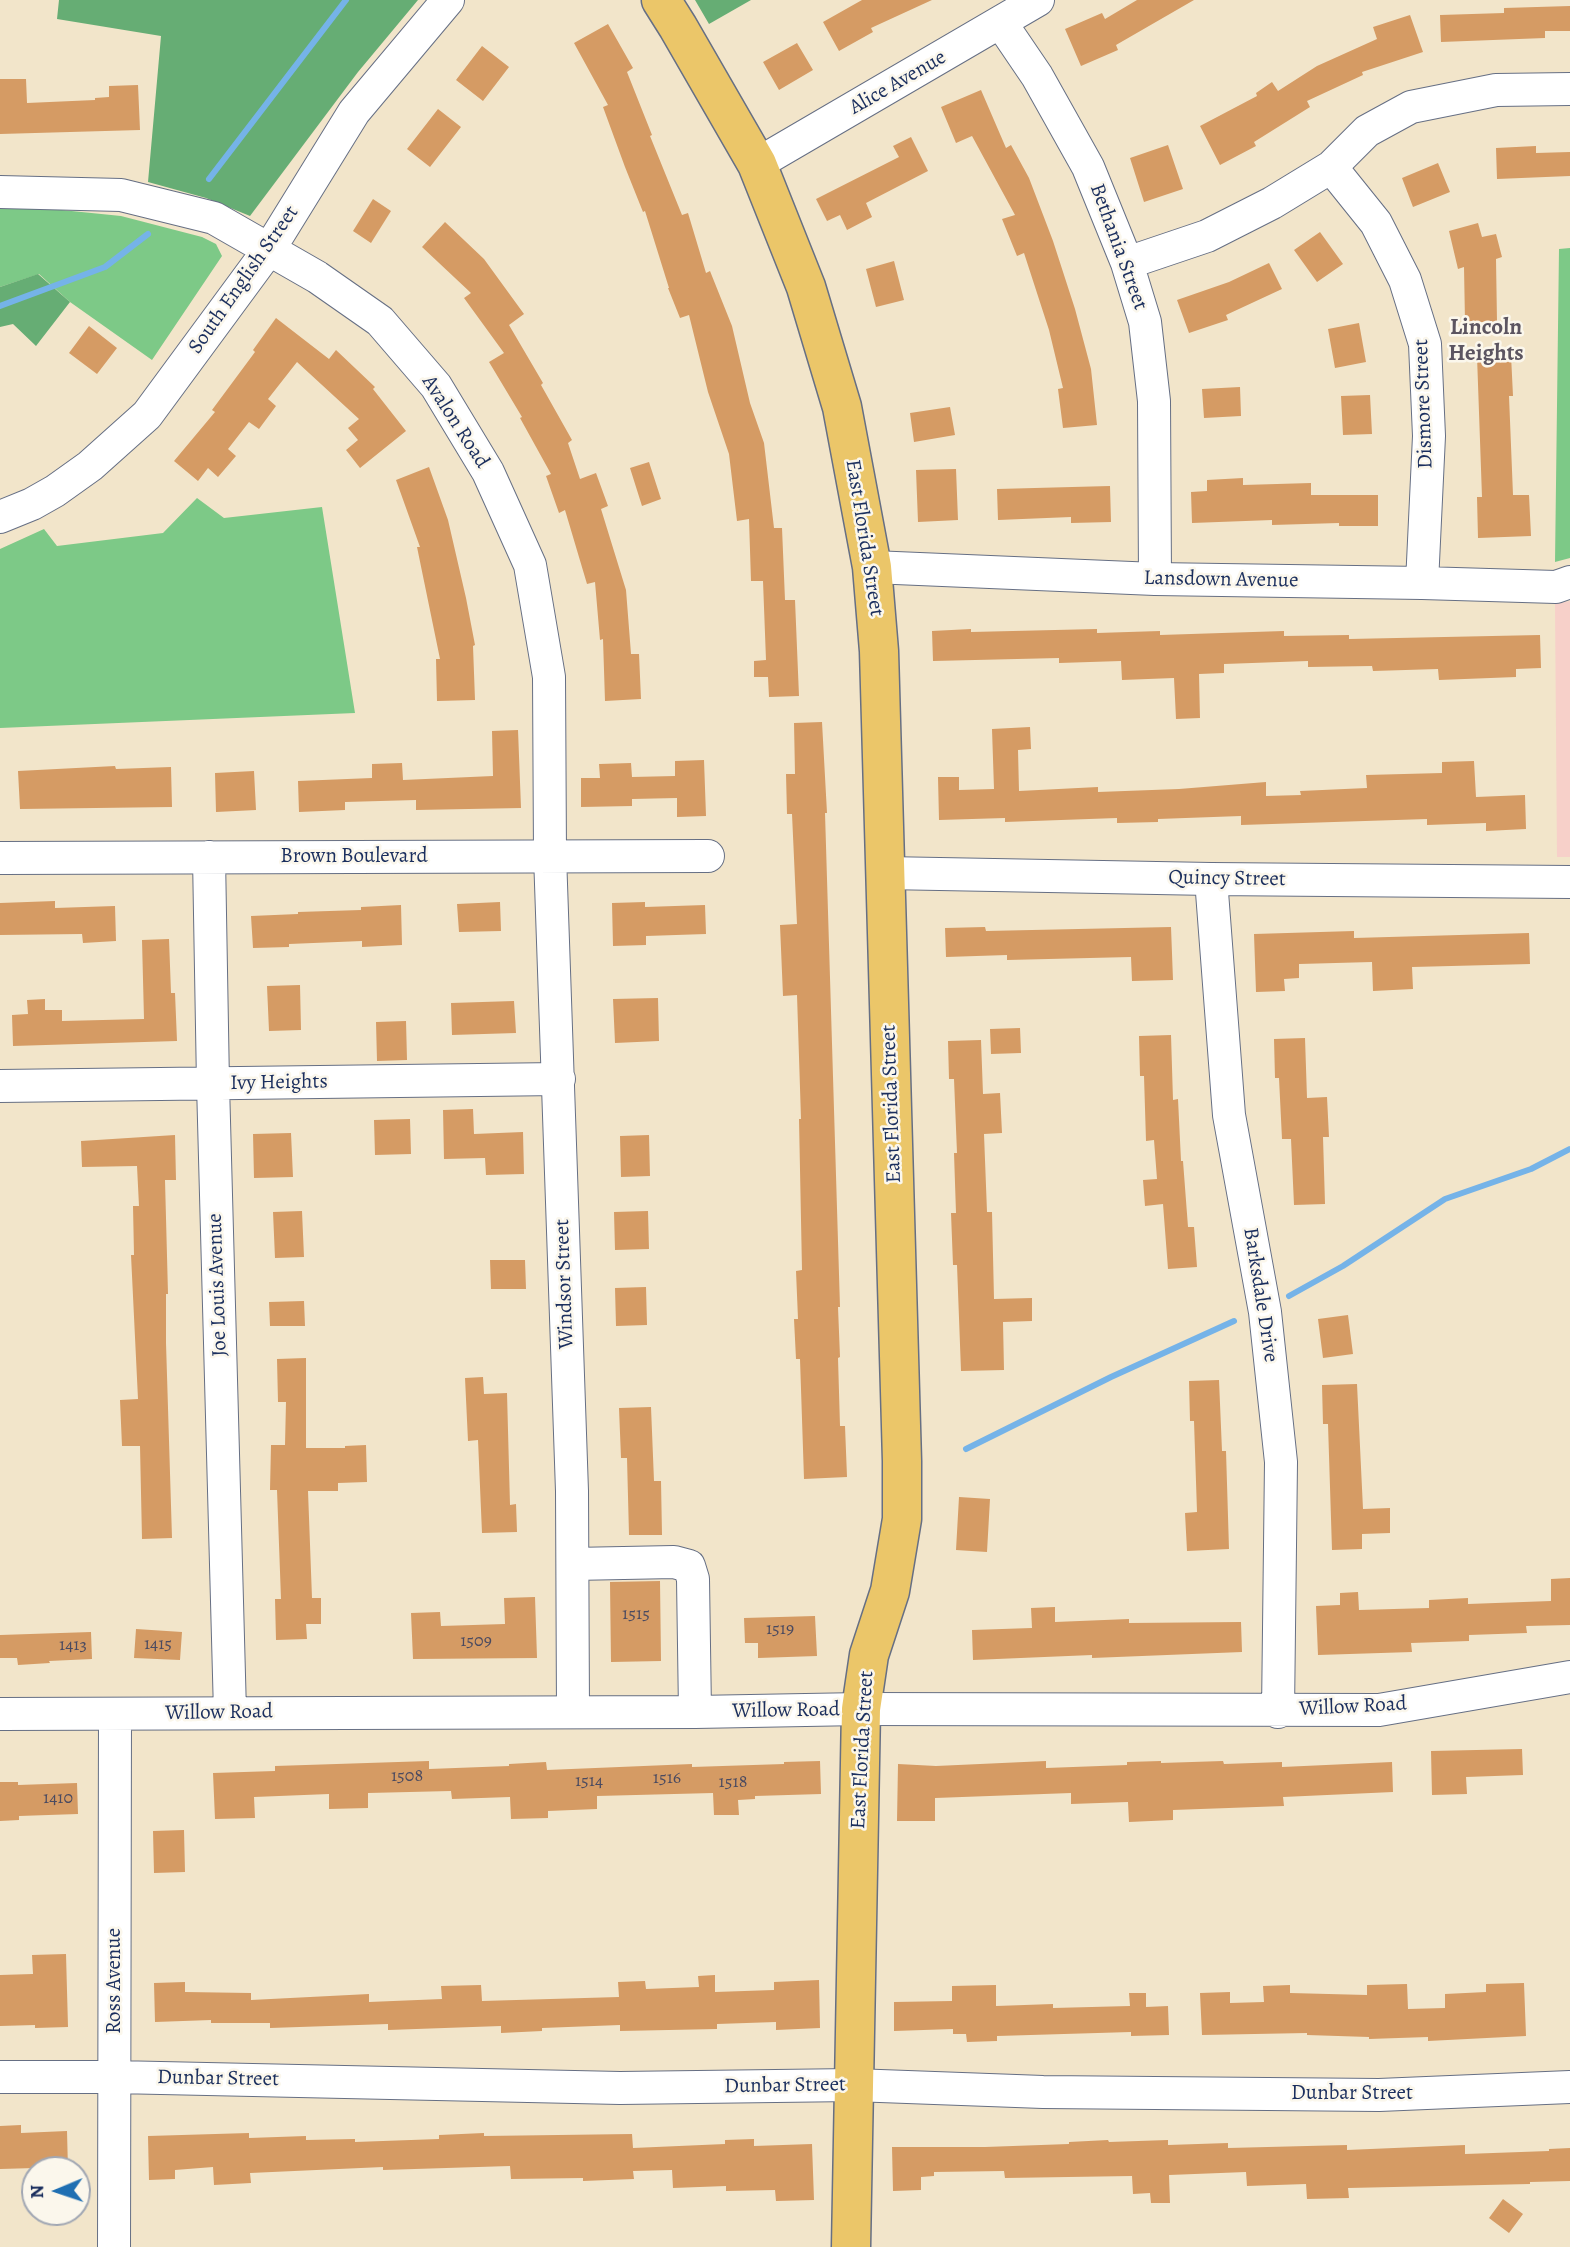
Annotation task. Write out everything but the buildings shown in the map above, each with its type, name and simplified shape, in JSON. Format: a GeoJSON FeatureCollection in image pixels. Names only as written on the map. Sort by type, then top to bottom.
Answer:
{"type":"FeatureCollection","features":[{"type":"Feature","properties":{"kind":"main road","name":"East Florida Street"},"geometry":{"type":"LineString","coordinates":[[661,0],[757,164],[806,287],[842,407],[872,567],[879,651],[902,1519],[890,1591],[869,1655],[862,1709],[851,2247]]}},
{"type":"Feature","properties":{"kind":"street","name":"South English Street"},"geometry":{"type":"LineString","coordinates":[[0,517],[32,504],[90,466],[147,415],[270,248],[354,112],[448,0]]}},
{"type":"Feature","properties":{"kind":"street","name":"Alice Avenue"},"geometry":{"type":"LineString","coordinates":[[757,164],[1038,0]]}},
{"type":"Feature","properties":{"kind":"street","name":"Bethania Street"},"geometry":{"type":"LineString","coordinates":[[1001,23],[1037,76],[1088,167],[1127,263],[1146,322],[1154,401],[1155,579]]}},
{"type":"Feature","properties":{"kind":"street"},"geometry":{"type":"LineString","coordinates":[[1127,263],[1207,236],[1272,203],[1331,167],[1367,131],[1411,107],[1496,90],[1570,89]]}},
{"type":"Feature","properties":{"kind":"street","name":"Dismore Street"},"geometry":{"type":"LineString","coordinates":[[1331,167],[1376,223],[1405,281],[1425,344],[1429,436],[1422,583]]}},
{"type":"Feature","properties":{"kind":"street","name":"Avalon Road"},"geometry":{"type":"LineString","coordinates":[[0,192],[121,195],[214,218],[317,277],[380,321],[436,386],[488,472],[530,565],[549,677],[550,855]]}},
{"type":"Feature","properties":{"kind":"street","name":"Lansdown Avenue"},"geometry":{"type":"LineString","coordinates":[[872,567],[1155,579],[1556,587],[1570,582]]}},
{"type":"Feature","properties":{"kind":"street","name":"Windsor Street"},"geometry":{"type":"LineString","coordinates":[[550,855],[572,1491],[573,1712]]}},
{"type":"Feature","properties":{"kind":"street","name":"Brown Boulevard"},"geometry":{"type":"LineString","coordinates":[[0,858],[708,856]]}},
{"type":"Feature","properties":{"kind":"street","name":"Joe Louis Avenue"},"geometry":{"type":"LineString","coordinates":[[209,858],[230,1712]]}},
{"type":"Feature","properties":{"kind":"street","name":"Quincy Street"},"geometry":{"type":"LineString","coordinates":[[885,873],[1211,880],[1570,882]]}},
{"type":"Feature","properties":{"kind":"street","name":"Barksdale Drive"},"geometry":{"type":"LineString","coordinates":[[1211,880],[1229,1115],[1265,1312],[1281,1462],[1278,1712]]}},
{"type":"Feature","properties":{"kind":"street","name":"Ivy Heights"},"geometry":{"type":"LineString","coordinates":[[0,1086],[559,1079]]}},
{"type":"Feature","properties":{"kind":"street"},"geometry":{"type":"LineString","coordinates":[[573,1564],[674,1562],[689,1566],[693,1579],[695,1712]]}},
{"type":"Feature","properties":{"kind":"street","name":"Willow Road"},"geometry":{"type":"LineString","coordinates":[[0,1714],[862,1709],[1278,1712],[1379,1710],[1570,1677]]}},
{"type":"Feature","properties":{"kind":"street","name":"Ross Avenue"},"geometry":{"type":"LineString","coordinates":[[114,2247],[115,1714]]}},
{"type":"Feature","properties":{"kind":"street","name":"Dunbar Street"},"geometry":{"type":"LineString","coordinates":[[0,2077],[620,2088],[853,2085],[1043,2092],[1379,2095],[1570,2087]]}},
{"type":"Feature","properties":{"kind":"shaded area"},"geometry":{"type":"Polygon","coordinates":[[[1570,601],[1570,857],[1557,857],[1555,604],[1570,601]]]}},
{"type":"Feature","properties":{"kind":"green space"},"geometry":{"type":"Polygon","coordinates":[[[59,0],[418,0],[358,72],[250,216],[206,198],[148,182],[161,36],[57,19],[59,0]]]}},
{"type":"Feature","properties":{"kind":"green space"},"geometry":{"type":"Polygon","coordinates":[[[695,0],[751,0],[709,24],[695,0]]]}},
{"type":"Feature","properties":{"kind":"green space"},"geometry":{"type":"Polygon","coordinates":[[[0,207],[42,208],[121,216],[202,237],[216,244],[222,256],[152,360],[70,302],[39,274],[0,287],[0,207]]]}},
{"type":"Feature","properties":{"kind":"green space"},"geometry":{"type":"Polygon","coordinates":[[[1570,248],[1570,558],[1555,562],[1559,249],[1570,248]]]}},
{"type":"Feature","properties":{"kind":"green space"},"geometry":{"type":"Polygon","coordinates":[[[38,274],[70,302],[36,346],[13,324],[0,327],[0,287],[38,274]]]}},
{"type":"Feature","properties":{"kind":"green space"},"geometry":{"type":"Polygon","coordinates":[[[197,498],[224,518],[322,507],[355,713],[0,728],[0,549],[44,529],[57,546],[163,533],[197,498]]]}},
{"type":"Feature","properties":{"kind":"waterway"},"geometry":{"type":"LineString","coordinates":[[209,179],[346,0]]}},
{"type":"Feature","properties":{"kind":"waterway"},"geometry":{"type":"LineString","coordinates":[[0,306],[105,267],[148,234]]}},
{"type":"Feature","properties":{"kind":"waterway"},"geometry":{"type":"LineString","coordinates":[[1289,1296],[1343,1266],[1445,1199],[1531,1169],[1570,1149]]}},
{"type":"Feature","properties":{"kind":"waterway"},"geometry":{"type":"LineString","coordinates":[[966,1449],[1111,1377],[1234,1321]]}},
{"type":"Feature","properties":{"kind":"district","name":"Lincoln Heights"},"geometry":{"type":"Point","coordinates":[1486,341]}}]}
